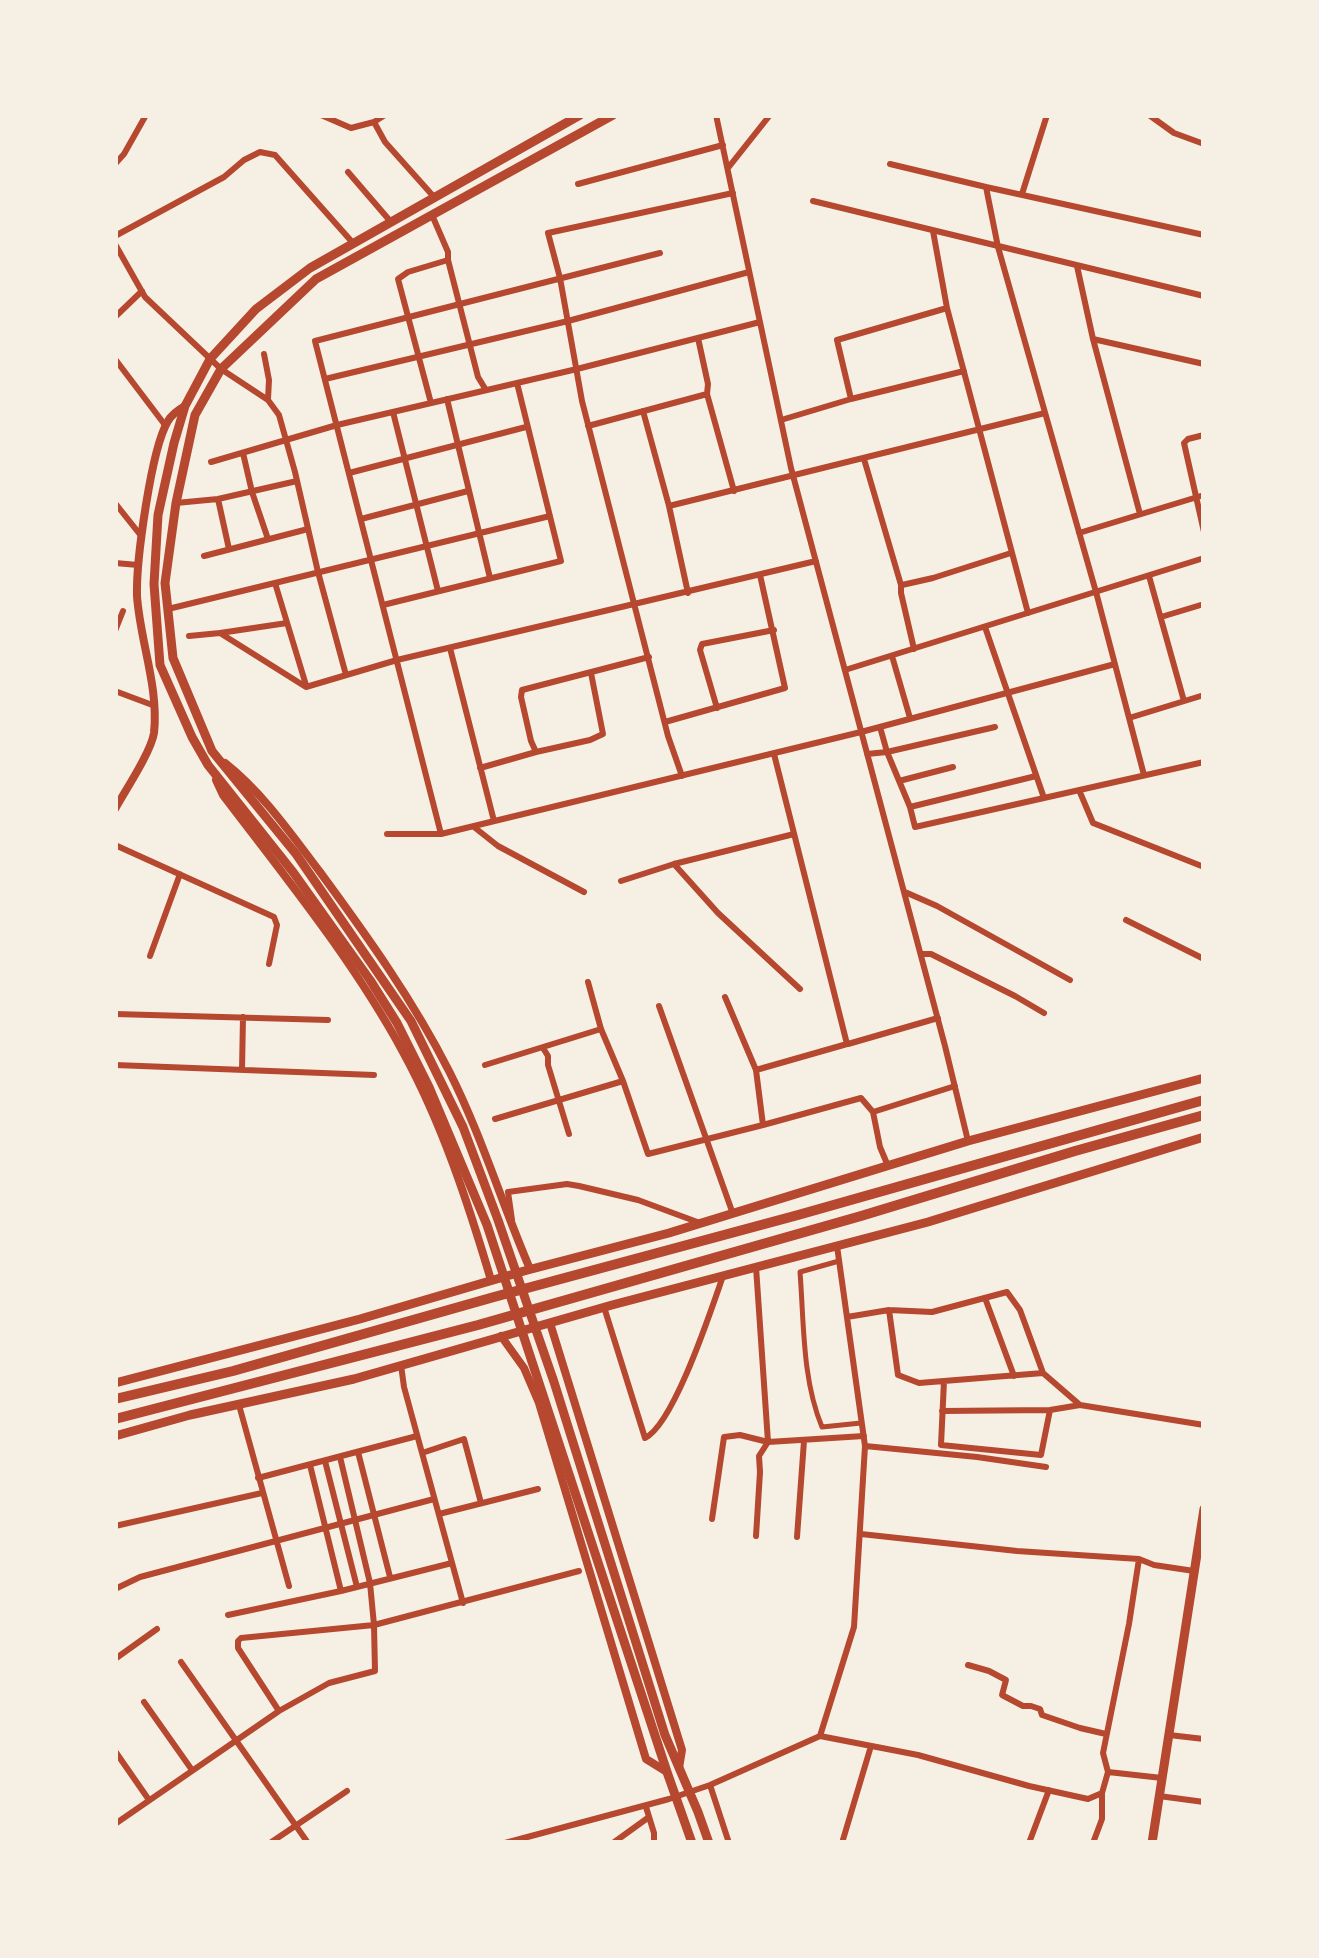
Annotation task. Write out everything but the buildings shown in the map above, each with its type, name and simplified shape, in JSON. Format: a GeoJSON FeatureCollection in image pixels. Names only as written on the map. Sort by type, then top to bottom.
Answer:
{"type":"FeatureCollection","features":[{"type":"Feature","properties":{"kind":"highway"},"geometry":{"type":"LineString","coordinates":[[115,1400],[233,1371],[1204,1100]]}},
{"type":"Feature","properties":{"kind":"highway"},"geometry":{"type":"LineString","coordinates":[[115,1419],[478,1324],[1204,1115]]}},
{"type":"Feature","properties":{"kind":"main road"},"geometry":{"type":"LineString","coordinates":[[580,115],[310,268],[256,309],[210,359],[185,406],[158,514],[154,584],[160,665],[208,766],[293,872],[370,980],[429,1087],[486,1225],[660,1738],[679,1768],[709,1843]]}},
{"type":"Feature","properties":{"kind":"main road"},"geometry":{"type":"LineString","coordinates":[[614,115],[316,279],[221,370],[196,415],[176,503],[165,583],[173,658],[212,751],[296,854],[411,1020],[463,1127],[554,1382],[660,1738],[666,1772],[692,1843]]}},
{"type":"Feature","properties":{"kind":"main road"},"geometry":{"type":"LineString","coordinates":[[115,1383],[701,1224],[968,1141],[1204,1078]]}},
{"type":"Feature","properties":{"kind":"main road"},"geometry":{"type":"LineString","coordinates":[[115,1436],[354,1379],[604,1307],[928,1222],[1204,1137]]}},
{"type":"Feature","properties":{"kind":"main road"},"geometry":{"type":"LineString","coordinates":[[1152,1843],[1194,1571],[1200,1558],[1204,1509]]}},
{"type":"Feature","properties":{"kind":"street"},"geometry":{"type":"LineString","coordinates":[[115,164],[146,115]]}},
{"type":"Feature","properties":{"kind":"street"},"geometry":{"type":"LineString","coordinates":[[321,115],[350,128],[386,115]]}},
{"type":"Feature","properties":{"kind":"street"},"geometry":{"type":"LineString","coordinates":[[716,115],[793,476],[968,1141]]}},
{"type":"Feature","properties":{"kind":"street"},"geometry":{"type":"LineString","coordinates":[[728,169],[770,115]]}},
{"type":"Feature","properties":{"kind":"street"},"geometry":{"type":"LineString","coordinates":[[1022,194],[1047,115]]}},
{"type":"Feature","properties":{"kind":"street"},"geometry":{"type":"LineString","coordinates":[[1149,115],[1174,133],[1204,144]]}},
{"type":"Feature","properties":{"kind":"street"},"geometry":{"type":"LineString","coordinates":[[374,122],[385,142],[434,197]]}},
{"type":"Feature","properties":{"kind":"street"},"geometry":{"type":"LineString","coordinates":[[578,184],[723,146]]}},
{"type":"Feature","properties":{"kind":"street"},"geometry":{"type":"LineString","coordinates":[[115,236],[224,177],[260,152],[275,154],[353,243]]}},
{"type":"Feature","properties":{"kind":"street"},"geometry":{"type":"LineString","coordinates":[[890,164],[1204,235]]}},
{"type":"Feature","properties":{"kind":"street"},"geometry":{"type":"LineString","coordinates":[[348,172],[391,222]]}},
{"type":"Feature","properties":{"kind":"street"},"geometry":{"type":"LineString","coordinates":[[986,188],[998,248],[1144,775]]}},
{"type":"Feature","properties":{"kind":"street"},"geometry":{"type":"LineString","coordinates":[[682,776],[588,426],[548,234],[733,193]]}},
{"type":"Feature","properties":{"kind":"street"},"geometry":{"type":"LineString","coordinates":[[813,201],[1204,296]]}},
{"type":"Feature","properties":{"kind":"street"},"geometry":{"type":"LineString","coordinates":[[432,215],[448,252],[478,378],[486,390]]}},
{"type":"Feature","properties":{"kind":"street"},"geometry":{"type":"LineString","coordinates":[[933,231],[947,308],[1028,614]]}},
{"type":"Feature","properties":{"kind":"street"},"geometry":{"type":"LineString","coordinates":[[115,244],[145,297],[221,370],[268,400],[279,415],[346,675]]}},
{"type":"Feature","properties":{"kind":"street"},"geometry":{"type":"LineString","coordinates":[[442,834],[315,341],[660,253]]}},
{"type":"Feature","properties":{"kind":"street"},"geometry":{"type":"LineString","coordinates":[[431,403],[400,276],[448,260]]}},
{"type":"Feature","properties":{"kind":"street"},"geometry":{"type":"LineString","coordinates":[[1077,266],[1140,514]]}},
{"type":"Feature","properties":{"kind":"street"},"geometry":{"type":"LineString","coordinates":[[325,379],[568,321],[750,272]]}},
{"type":"Feature","properties":{"kind":"street"},"geometry":{"type":"LineString","coordinates":[[115,317],[142,291]]}},
{"type":"Feature","properties":{"kind":"street"},"geometry":{"type":"LineString","coordinates":[[851,400],[837,340],[947,308]]}},
{"type":"Feature","properties":{"kind":"street"},"geometry":{"type":"LineString","coordinates":[[211,462],[337,425],[760,322]]}},
{"type":"Feature","properties":{"kind":"street"},"geometry":{"type":"LineString","coordinates":[[698,338],[707,394],[734,490]]}},
{"type":"Feature","properties":{"kind":"street"},"geometry":{"type":"LineString","coordinates":[[1093,339],[1204,364]]}},
{"type":"Feature","properties":{"kind":"street"},"geometry":{"type":"LineString","coordinates":[[264,354],[270,380],[268,400]]}},
{"type":"Feature","properties":{"kind":"street"},"geometry":{"type":"LineString","coordinates":[[115,359],[166,425]]}},
{"type":"Feature","properties":{"kind":"street"},"geometry":{"type":"LineString","coordinates":[[781,420],[964,371]]}},
{"type":"Feature","properties":{"kind":"street"},"geometry":{"type":"LineString","coordinates":[[383,605],[561,561],[517,383]]}},
{"type":"Feature","properties":{"kind":"street"},"geometry":{"type":"LineString","coordinates":[[588,426],[707,394]]}},
{"type":"Feature","properties":{"kind":"street"},"geometry":{"type":"LineString","coordinates":[[447,400],[490,578]]}},
{"type":"Feature","properties":{"kind":"street"},"geometry":{"type":"LineString","coordinates":[[115,808],[154,738],[155,706],[138,604],[138,564],[150,486],[166,425],[185,406]]}},
{"type":"Feature","properties":{"kind":"street"},"geometry":{"type":"LineString","coordinates":[[643,411],[688,593]]}},
{"type":"Feature","properties":{"kind":"street"},"geometry":{"type":"LineString","coordinates":[[393,412],[438,591]]}},
{"type":"Feature","properties":{"kind":"street"},"geometry":{"type":"LineString","coordinates":[[668,506],[1045,413]]}},
{"type":"Feature","properties":{"kind":"street"},"geometry":{"type":"LineString","coordinates":[[349,473],[526,427]]}},
{"type":"Feature","properties":{"kind":"street"},"geometry":{"type":"LineString","coordinates":[[1204,435],[1184,443],[1204,532]]}},
{"type":"Feature","properties":{"kind":"street"},"geometry":{"type":"LineString","coordinates":[[243,453],[268,539]]}},
{"type":"Feature","properties":{"kind":"street"},"geometry":{"type":"LineString","coordinates":[[864,458],[901,585],[914,649]]}},
{"type":"Feature","properties":{"kind":"street"},"geometry":{"type":"LineString","coordinates":[[176,503],[218,499],[297,480]]}},
{"type":"Feature","properties":{"kind":"street"},"geometry":{"type":"LineString","coordinates":[[360,519],[468,491]]}},
{"type":"Feature","properties":{"kind":"street"},"geometry":{"type":"LineString","coordinates":[[1080,533],[1204,494]]}},
{"type":"Feature","properties":{"kind":"street"},"geometry":{"type":"LineString","coordinates":[[218,499],[229,549]]}},
{"type":"Feature","properties":{"kind":"street"},"geometry":{"type":"LineString","coordinates":[[115,503],[142,538]]}},
{"type":"Feature","properties":{"kind":"street"},"geometry":{"type":"LineString","coordinates":[[167,609],[550,516]]}},
{"type":"Feature","properties":{"kind":"street"},"geometry":{"type":"LineString","coordinates":[[204,556],[308,529]]}},
{"type":"Feature","properties":{"kind":"street"},"geometry":{"type":"LineString","coordinates":[[901,585],[1011,553]]}},
{"type":"Feature","properties":{"kind":"street"},"geometry":{"type":"LineString","coordinates":[[845,670],[1204,558]]}},
{"type":"Feature","properties":{"kind":"street"},"geometry":{"type":"LineString","coordinates":[[220,633],[306,687],[397,660],[816,561]]}},
{"type":"Feature","properties":{"kind":"street"},"geometry":{"type":"LineString","coordinates":[[115,563],[138,564]]}},
{"type":"Feature","properties":{"kind":"street"},"geometry":{"type":"LineString","coordinates":[[665,722],[785,688],[760,575]]}},
{"type":"Feature","properties":{"kind":"street"},"geometry":{"type":"LineString","coordinates":[[1150,576],[1184,701]]}},
{"type":"Feature","properties":{"kind":"street"},"geometry":{"type":"LineString","coordinates":[[275,582],[306,687]]}},
{"type":"Feature","properties":{"kind":"street"},"geometry":{"type":"LineString","coordinates":[[1161,617],[1204,604]]}},
{"type":"Feature","properties":{"kind":"street"},"geometry":{"type":"LineString","coordinates":[[115,631],[123,611]]}},
{"type":"Feature","properties":{"kind":"street"},"geometry":{"type":"LineString","coordinates":[[189,636],[287,623]]}},
{"type":"Feature","properties":{"kind":"street"},"geometry":{"type":"LineString","coordinates":[[984,627],[1044,798]]}},
{"type":"Feature","properties":{"kind":"street"},"geometry":{"type":"LineString","coordinates":[[717,708],[700,650],[702,644],[774,630]]}},
{"type":"Feature","properties":{"kind":"street"},"geometry":{"type":"LineString","coordinates":[[450,648],[494,822]]}},
{"type":"Feature","properties":{"kind":"street"},"geometry":{"type":"LineString","coordinates":[[892,656],[910,718]]}},
{"type":"Feature","properties":{"kind":"street"},"geometry":{"type":"LineString","coordinates":[[536,752],[522,690],[649,657]]}},
{"type":"Feature","properties":{"kind":"street"},"geometry":{"type":"LineString","coordinates":[[387,834],[442,834],[494,822],[862,732],[1115,664]]}},
{"type":"Feature","properties":{"kind":"street"},"geometry":{"type":"LineString","coordinates":[[480,768],[604,734],[591,674]]}},
{"type":"Feature","properties":{"kind":"street"},"geometry":{"type":"LineString","coordinates":[[115,691],[155,706]]}},
{"type":"Feature","properties":{"kind":"street"},"geometry":{"type":"LineString","coordinates":[[1129,718],[1204,695]]}},
{"type":"Feature","properties":{"kind":"street"},"geometry":{"type":"LineString","coordinates":[[880,727],[915,827],[1204,762]]}},
{"type":"Feature","properties":{"kind":"street"},"geometry":{"type":"LineString","coordinates":[[867,754],[995,728]]}},
{"type":"Feature","properties":{"kind":"street"},"geometry":{"type":"LineString","coordinates":[[774,754],[847,1044]]}},
{"type":"Feature","properties":{"kind":"street"},"geometry":{"type":"LineString","coordinates":[[218,757],[249,782],[298,843],[408,996],[450,1074],[530,1269]]}},
{"type":"Feature","properties":{"kind":"street"},"geometry":{"type":"LineString","coordinates":[[208,766],[368,994],[404,1053],[439,1129],[491,1280]]}},
{"type":"Feature","properties":{"kind":"street"},"geometry":{"type":"LineString","coordinates":[[899,780],[954,768]]}},
{"type":"Feature","properties":{"kind":"street"},"geometry":{"type":"LineString","coordinates":[[910,807],[1036,776]]}},
{"type":"Feature","properties":{"kind":"street"},"geometry":{"type":"LineString","coordinates":[[1079,790],[1092,823],[1204,866]]}},
{"type":"Feature","properties":{"kind":"street"},"geometry":{"type":"LineString","coordinates":[[474,826],[498,846],[584,892]]}},
{"type":"Feature","properties":{"kind":"street"},"geometry":{"type":"LineString","coordinates":[[621,881],[794,834]]}},
{"type":"Feature","properties":{"kind":"street"},"geometry":{"type":"LineString","coordinates":[[115,845],[274,916],[277,925],[270,964]]}},
{"type":"Feature","properties":{"kind":"street"},"geometry":{"type":"LineString","coordinates":[[674,864],[718,914],[800,989]]}},
{"type":"Feature","properties":{"kind":"street"},"geometry":{"type":"LineString","coordinates":[[150,956],[180,874]]}},
{"type":"Feature","properties":{"kind":"street"},"geometry":{"type":"LineString","coordinates":[[904,891],[1070,980]]}},
{"type":"Feature","properties":{"kind":"street"},"geometry":{"type":"LineString","coordinates":[[1126,920],[1204,959]]}},
{"type":"Feature","properties":{"kind":"street"},"geometry":{"type":"LineString","coordinates":[[921,954],[931,954],[1044,1013]]}},
{"type":"Feature","properties":{"kind":"street"},"geometry":{"type":"LineString","coordinates":[[588,982],[648,1154],[862,1098],[873,1112],[888,1166]]}},
{"type":"Feature","properties":{"kind":"street"},"geometry":{"type":"LineString","coordinates":[[725,997],[756,1070],[763,1125]]}},
{"type":"Feature","properties":{"kind":"street"},"geometry":{"type":"LineString","coordinates":[[659,1006],[733,1214]]}},
{"type":"Feature","properties":{"kind":"street"},"geometry":{"type":"LineString","coordinates":[[115,1014],[328,1020]]}},
{"type":"Feature","properties":{"kind":"street"},"geometry":{"type":"LineString","coordinates":[[242,1070],[243,1017]]}},
{"type":"Feature","properties":{"kind":"street"},"geometry":{"type":"LineString","coordinates":[[756,1070],[938,1018]]}},
{"type":"Feature","properties":{"kind":"street"},"geometry":{"type":"LineString","coordinates":[[485,1065],[602,1029]]}},
{"type":"Feature","properties":{"kind":"street"},"geometry":{"type":"LineString","coordinates":[[543,1048],[569,1134]]}},
{"type":"Feature","properties":{"kind":"street"},"geometry":{"type":"LineString","coordinates":[[115,1065],[374,1075]]}},
{"type":"Feature","properties":{"kind":"street"},"geometry":{"type":"LineString","coordinates":[[494,1119],[623,1081]]}},
{"type":"Feature","properties":{"kind":"street"},"geometry":{"type":"LineString","coordinates":[[873,1112],[954,1086]]}},
{"type":"Feature","properties":{"kind":"street"},"geometry":{"type":"LineString","coordinates":[[511,1227],[508,1192],[567,1184],[638,1200],[701,1224]]}},
{"type":"Feature","properties":{"kind":"street"},"geometry":{"type":"LineString","coordinates":[[820,1736],[854,1626],[865,1446],[837,1246]]}},
{"type":"Feature","properties":{"kind":"street"},"geometry":{"type":"LineString","coordinates":[[839,1261],[800,1272],[809,1374],[822,1427],[862,1423]]}},
{"type":"Feature","properties":{"kind":"street"},"geometry":{"type":"LineString","coordinates":[[756,1267],[768,1442],[759,1456],[756,1536]]}},
{"type":"Feature","properties":{"kind":"street"},"geometry":{"type":"LineString","coordinates":[[604,1307],[645,1438],[665,1415],[688,1370],[723,1276]]}},
{"type":"Feature","properties":{"kind":"street"},"geometry":{"type":"LineString","coordinates":[[847,1317],[889,1310],[932,1312],[1007,1292],[1020,1310],[1043,1373],[1080,1405]]}},
{"type":"Feature","properties":{"kind":"street"},"geometry":{"type":"LineString","coordinates":[[985,1298],[1014,1376]]}},
{"type":"Feature","properties":{"kind":"street"},"geometry":{"type":"LineString","coordinates":[[889,1310],[898,1375],[919,1383],[1043,1373]]}},
{"type":"Feature","properties":{"kind":"street"},"geometry":{"type":"LineString","coordinates":[[550,1323],[682,1750],[679,1768]]}},
{"type":"Feature","properties":{"kind":"street"},"geometry":{"type":"LineString","coordinates":[[501,1336],[524,1368],[538,1403],[646,1760],[666,1772]]}},
{"type":"Feature","properties":{"kind":"street"},"geometry":{"type":"LineString","coordinates":[[401,1365],[462,1603]]}},
{"type":"Feature","properties":{"kind":"street"},"geometry":{"type":"LineString","coordinates":[[944,1382],[940,1445],[1041,1455],[1050,1410]]}},
{"type":"Feature","properties":{"kind":"street"},"geometry":{"type":"LineString","coordinates":[[239,1404],[289,1586]]}},
{"type":"Feature","properties":{"kind":"street"},"geometry":{"type":"LineString","coordinates":[[942,1411],[1050,1410],[1080,1405],[1204,1426]]}},
{"type":"Feature","properties":{"kind":"street"},"geometry":{"type":"LineString","coordinates":[[712,1519],[724,1438],[740,1435],[768,1442],[864,1436]]}},
{"type":"Feature","properties":{"kind":"street"},"geometry":{"type":"LineString","coordinates":[[258,1478],[417,1436]]}},
{"type":"Feature","properties":{"kind":"street"},"geometry":{"type":"LineString","coordinates":[[422,1453],[464,1439],[481,1503]]}},
{"type":"Feature","properties":{"kind":"street"},"geometry":{"type":"LineString","coordinates":[[797,1537],[804,1441]]}},
{"type":"Feature","properties":{"kind":"street"},"geometry":{"type":"LineString","coordinates":[[865,1446],[1046,1467]]}},
{"type":"Feature","properties":{"kind":"street"},"geometry":{"type":"LineString","coordinates":[[358,1452],[390,1577]]}},
{"type":"Feature","properties":{"kind":"street"},"geometry":{"type":"LineString","coordinates":[[115,1824],[280,1711],[330,1683],[375,1671],[370,1583],[340,1457]]}},
{"type":"Feature","properties":{"kind":"street"},"geometry":{"type":"LineString","coordinates":[[326,1461],[357,1587]]}},
{"type":"Feature","properties":{"kind":"street"},"geometry":{"type":"LineString","coordinates":[[310,1465],[342,1591]]}},
{"type":"Feature","properties":{"kind":"street"},"geometry":{"type":"LineString","coordinates":[[439,1514],[538,1489]]}},
{"type":"Feature","properties":{"kind":"street"},"geometry":{"type":"LineString","coordinates":[[115,1526],[262,1493]]}},
{"type":"Feature","properties":{"kind":"street"},"geometry":{"type":"LineString","coordinates":[[115,1589],[140,1576],[434,1499]]}},
{"type":"Feature","properties":{"kind":"street"},"geometry":{"type":"LineString","coordinates":[[860,1534],[1017,1552],[1139,1559],[1194,1571]]}},
{"type":"Feature","properties":{"kind":"street"},"geometry":{"type":"LineString","coordinates":[[1093,1843],[1102,1818],[1102,1793],[1108,1772],[1103,1753],[1130,1624],[1139,1559]]}},
{"type":"Feature","properties":{"kind":"street"},"geometry":{"type":"LineString","coordinates":[[228,1615],[452,1563]]}},
{"type":"Feature","properties":{"kind":"street"},"geometry":{"type":"LineString","coordinates":[[280,1711],[238,1648],[241,1638],[374,1625],[580,1571]]}},
{"type":"Feature","properties":{"kind":"street"},"geometry":{"type":"LineString","coordinates":[[115,1660],[157,1630]]}},
{"type":"Feature","properties":{"kind":"street"},"geometry":{"type":"LineString","coordinates":[[180,1662],[308,1843]]}},
{"type":"Feature","properties":{"kind":"street"},"geometry":{"type":"LineString","coordinates":[[968,1665],[1006,1680],[1002,1695],[1023,1706],[1040,1709],[1042,1715],[1054,1720],[1106,1734]]}},
{"type":"Feature","properties":{"kind":"street"},"geometry":{"type":"LineString","coordinates":[[144,1702],[192,1770]]}},
{"type":"Feature","properties":{"kind":"street"},"geometry":{"type":"LineString","coordinates":[[1169,1735],[1204,1738]]}},
{"type":"Feature","properties":{"kind":"street"},"geometry":{"type":"LineString","coordinates":[[506,1843],[710,1785],[820,1736],[918,1755],[1088,1798],[1102,1793]]}},
{"type":"Feature","properties":{"kind":"street"},"geometry":{"type":"LineString","coordinates":[[842,1843],[871,1746]]}},
{"type":"Feature","properties":{"kind":"street"},"geometry":{"type":"LineString","coordinates":[[115,1751],[149,1800]]}},
{"type":"Feature","properties":{"kind":"street"},"geometry":{"type":"LineString","coordinates":[[1108,1772],[1162,1778]]}},
{"type":"Feature","properties":{"kind":"street"},"geometry":{"type":"LineString","coordinates":[[710,1785],[729,1843]]}},
{"type":"Feature","properties":{"kind":"street"},"geometry":{"type":"LineString","coordinates":[[1030,1843],[1050,1790]]}},
{"type":"Feature","properties":{"kind":"street"},"geometry":{"type":"LineString","coordinates":[[270,1843],[347,1791]]}},
{"type":"Feature","properties":{"kind":"street"},"geometry":{"type":"LineString","coordinates":[[1159,1796],[1204,1802]]}},
{"type":"Feature","properties":{"kind":"street"},"geometry":{"type":"LineString","coordinates":[[646,1806],[654,1833],[651,1843]]}},
{"type":"Feature","properties":{"kind":"street"},"geometry":{"type":"LineString","coordinates":[[614,1843],[649,1817]]}}]}
